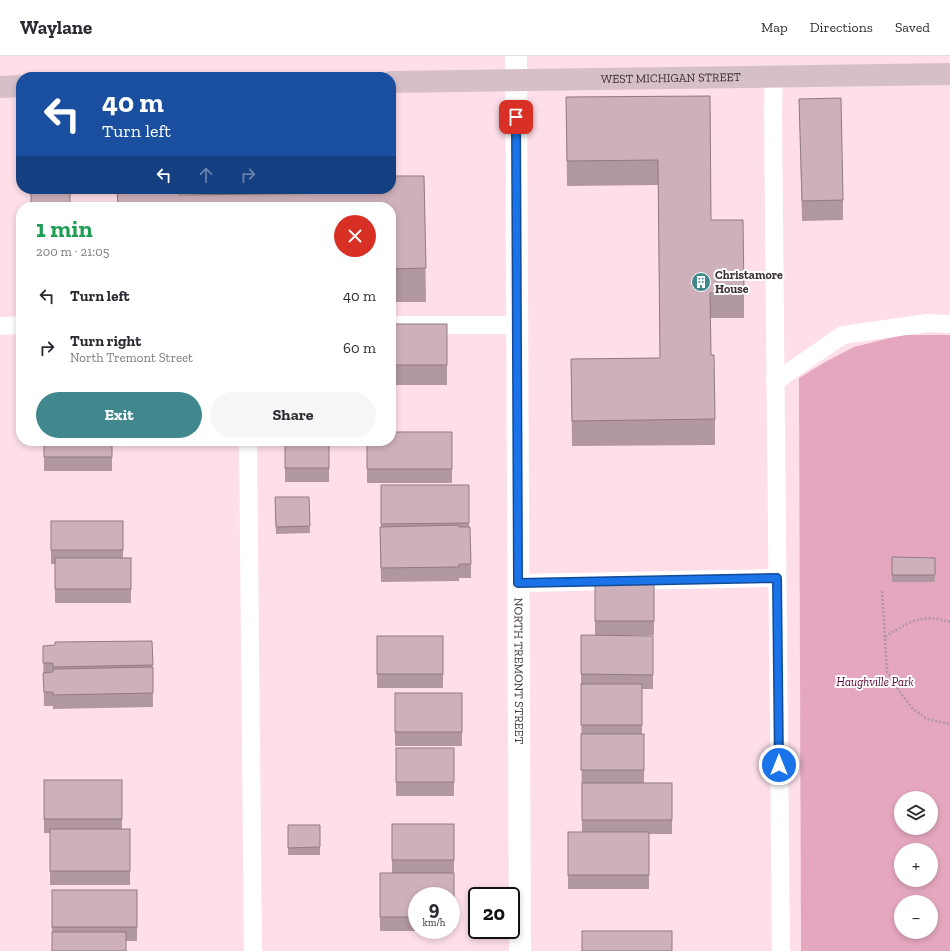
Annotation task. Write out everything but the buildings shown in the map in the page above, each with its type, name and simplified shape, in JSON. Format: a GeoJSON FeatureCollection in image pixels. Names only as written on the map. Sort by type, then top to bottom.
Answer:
{"type":"FeatureCollection","features":[{"type":"Feature","properties":{"kind":"main road","name":"WEST MICHIGAN STREET"},"geometry":{"type":"LineString","coordinates":[[396,82],[774,75],[950,74]]}},
{"type":"Feature","properties":{"kind":"main road"},"geometry":{"type":"LineString","coordinates":[[0,87],[16,86]]}},
{"type":"Feature","properties":{"kind":"street","name":"NORTH TREMONT STREET"},"geometry":{"type":"LineString","coordinates":[[516,56],[516,325],[520,951]]}},
{"type":"Feature","properties":{"kind":"lane"},"geometry":{"type":"LineString","coordinates":[[774,75],[775,382],[781,951]]}},
{"type":"Feature","properties":{"kind":"lane"},"geometry":{"type":"LineString","coordinates":[[775,382],[843,335],[927,323],[950,324]]}},
{"type":"Feature","properties":{"kind":"lane"},"geometry":{"type":"LineString","coordinates":[[0,326],[16,325]]}},
{"type":"Feature","properties":{"kind":"lane"},"geometry":{"type":"LineString","coordinates":[[396,325],[516,325]]}},
{"type":"Feature","properties":{"kind":"lane"},"geometry":{"type":"LineString","coordinates":[[248,446],[253,951]]}},
{"type":"Feature","properties":{"kind":"lane"},"geometry":{"type":"LineString","coordinates":[[518,583],[777,578]]}},
{"type":"Feature","properties":{"kind":"path"},"geometry":{"type":"LineString","coordinates":[[882,591],[887,671],[899,691],[913,709],[927,719],[950,724]]}},
{"type":"Feature","properties":{"kind":"path"},"geometry":{"type":"LineString","coordinates":[[885,638],[902,626],[917,620],[936,618],[950,622]]}},
{"type":"Feature","properties":{"kind":"green space","name":"Haughville Park"},"geometry":{"type":"Polygon","coordinates":[[[902,335],[950,335],[950,951],[801,951],[799,378],[854,347],[902,335]]]}},
{"type":"Feature","properties":{"kind":"place","name":"Christamore House"},"geometry":{"type":"Point","coordinates":[701,282]}},
{"type":"Feature","properties":{"kind":"route"},"geometry":{"type":"LineString","coordinates":[[516,117],[518,583],[777,578],[779,765]]}}]}
